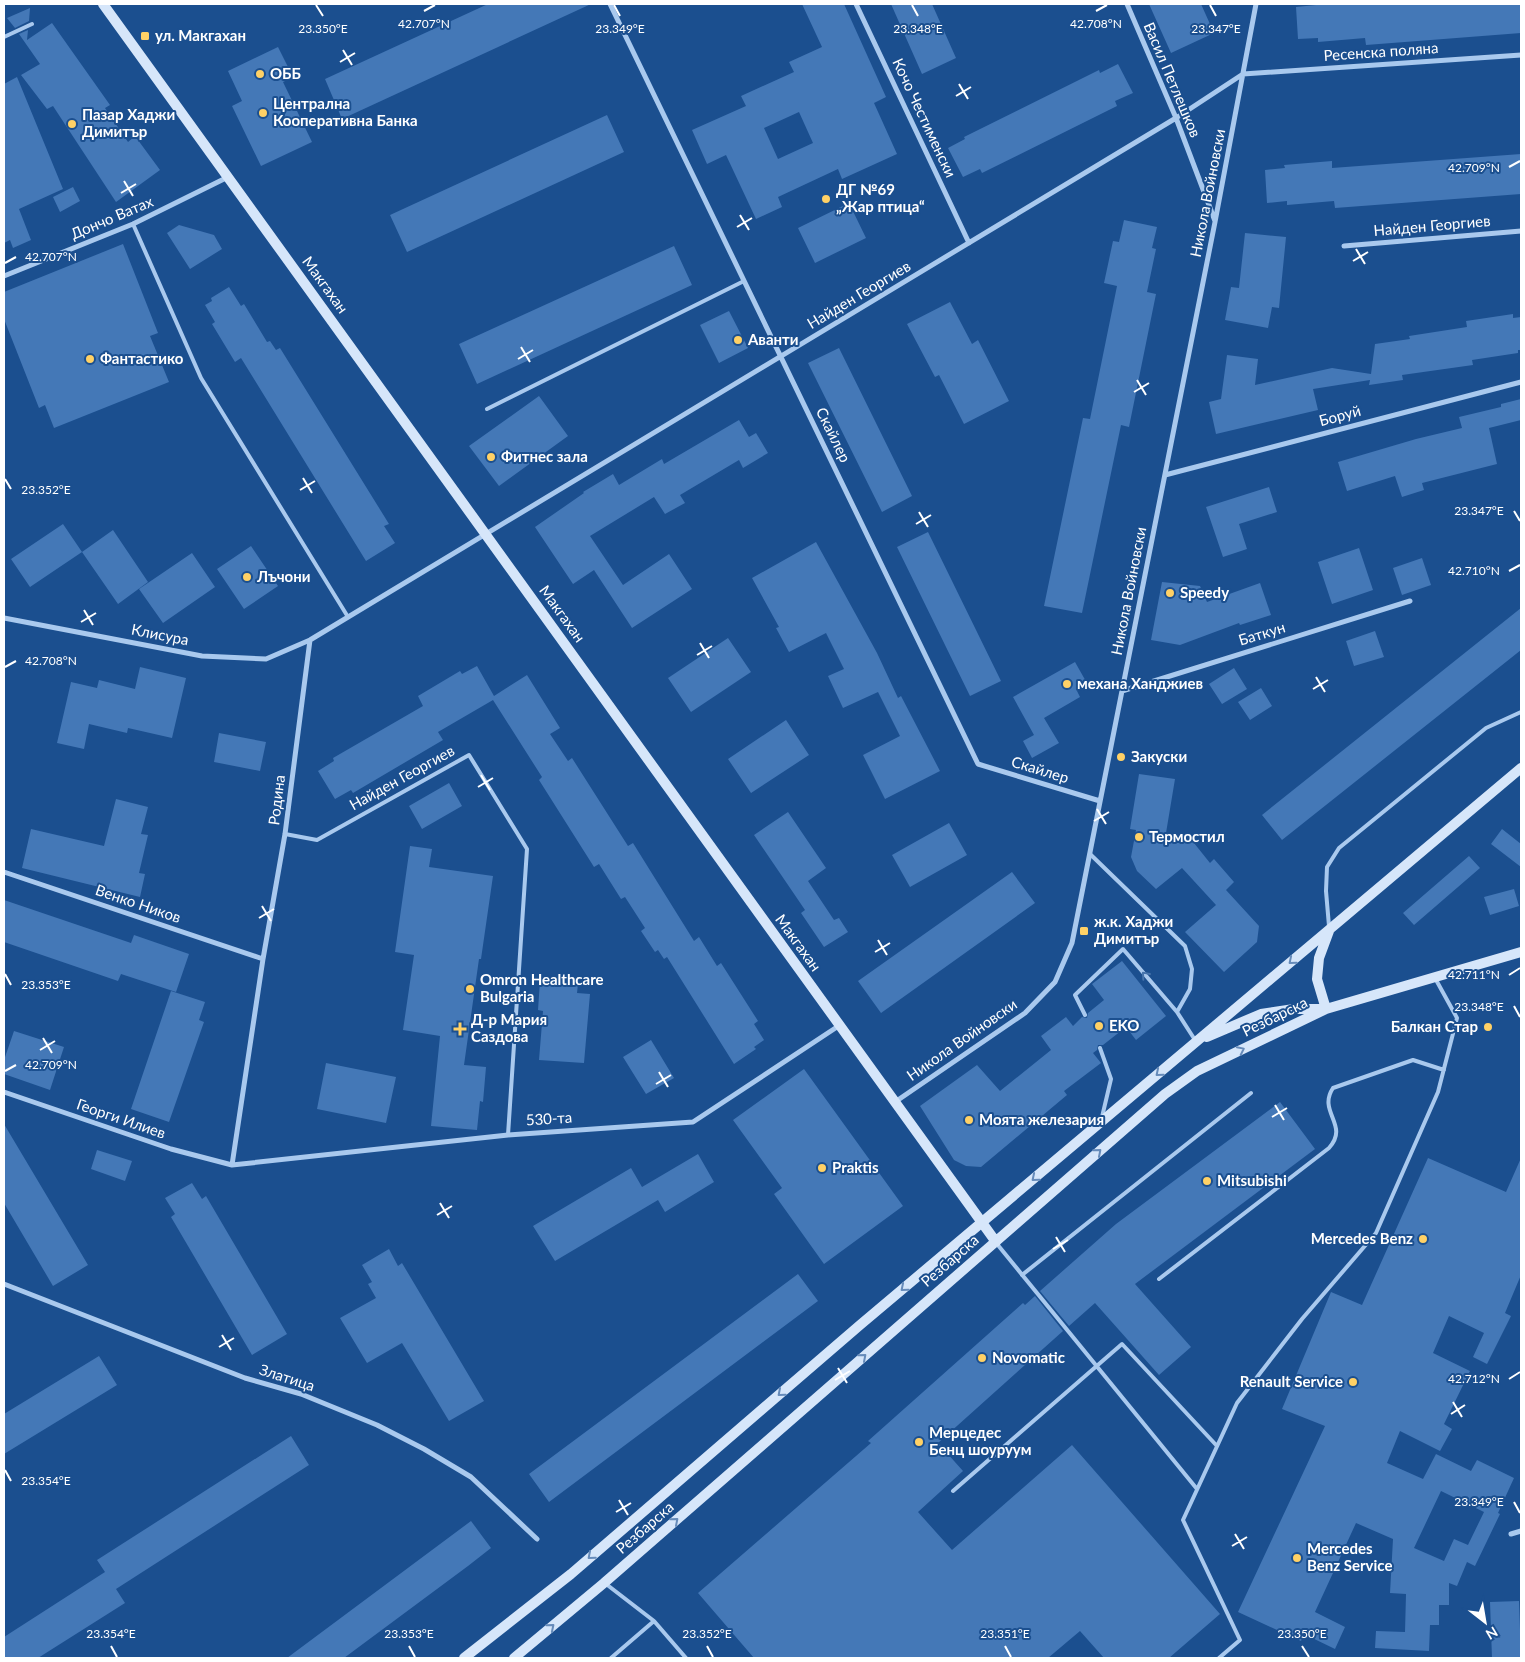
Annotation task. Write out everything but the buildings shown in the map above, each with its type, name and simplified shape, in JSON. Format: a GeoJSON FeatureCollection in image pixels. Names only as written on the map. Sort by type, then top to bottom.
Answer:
{"type":"FeatureCollection","features":[{"type":"Feature","properties":{"kind":"street","name":"Макгахан"},"geometry":{"type":"LineString","coordinates":[[104,4],[996,1242]]}},
{"type":"Feature","properties":{"kind":"street","name":"Скайлер"},"geometry":{"type":"LineString","coordinates":[[610,4],[978,764],[1100,801]]}},
{"type":"Feature","properties":{"kind":"street","name":"Кочо Честименски"},"geometry":{"type":"LineString","coordinates":[[856,4],[969,243]]}},
{"type":"Feature","properties":{"kind":"street","name":"Васил Петлешков"},"geometry":{"type":"LineString","coordinates":[[1126,4],[1176,118],[1216,222]]}},
{"type":"Feature","properties":{"kind":"street","name":"Никола Войновски"},"geometry":{"type":"LineString","coordinates":[[895,1102],[1025,1013],[1055,982],[1072,943],[1216,222],[1256,4]]}},
{"type":"Feature","properties":{"kind":"street","name":"Ресенска поляна"},"geometry":{"type":"LineString","coordinates":[[1243,74],[1521,54]]}},
{"type":"Feature","properties":{"kind":"street","name":"Найден Георгиев"},"geometry":{"type":"LineString","coordinates":[[486,534],[1176,118],[1243,74]]}},
{"type":"Feature","properties":{"kind":"street","name":"Дончо Ватах"},"geometry":{"type":"LineString","coordinates":[[4,276],[133,224],[228,176]]}},
{"type":"Feature","properties":{"kind":"street","name":"Найден Георгиев"},"geometry":{"type":"LineString","coordinates":[[1344,246],[1521,231]]}},
{"type":"Feature","properties":{"kind":"street","name":"Боруй"},"geometry":{"type":"LineString","coordinates":[[1165,475],[1521,382]]}},
{"type":"Feature","properties":{"kind":"street"},"geometry":{"type":"LineString","coordinates":[[310,640],[486,534]]}},
{"type":"Feature","properties":{"kind":"street","name":"Баткун"},"geometry":{"type":"LineString","coordinates":[[1122,691],[1410,601]]}},
{"type":"Feature","properties":{"kind":"street","name":"Клисура"},"geometry":{"type":"LineString","coordinates":[[4,618],[202,656],[266,659],[310,640]]}},
{"type":"Feature","properties":{"kind":"street","name":"Родина"},"geometry":{"type":"LineString","coordinates":[[232,1165],[263,959],[285,834],[310,640]]}},
{"type":"Feature","properties":{"kind":"street","name":"Резбарска"},"geometry":{"type":"LineString","coordinates":[[464,1658],[571,1574],[860,1325],[1521,768]]}},
{"type":"Feature","properties":{"kind":"street","name":"Венко Ников"},"geometry":{"type":"LineString","coordinates":[[4,872],[263,959]]}},
{"type":"Feature","properties":{"kind":"street"},"geometry":{"type":"LineString","coordinates":[[1330,929],[1319,958],[1317,979],[1326,1009],[1521,952]]}},
{"type":"Feature","properties":{"kind":"street","name":"Резбарска"},"geometry":{"type":"LineString","coordinates":[[1196,1042],[1261,1014],[1294,1009],[1326,1009]]}},
{"type":"Feature","properties":{"kind":"street","name":"Резбарска"},"geometry":{"type":"LineString","coordinates":[[514,1658],[604,1583],[1165,1094],[1197,1071],[1326,1009]]}},
{"type":"Feature","properties":{"kind":"street","name":"530-та"},"geometry":{"type":"LineString","coordinates":[[232,1165],[508,1134],[693,1122],[840,1025]]}},
{"type":"Feature","properties":{"kind":"street","name":"Георги Илиев"},"geometry":{"type":"LineString","coordinates":[[4,1092],[171,1149],[232,1165]]}},
{"type":"Feature","properties":{"kind":"street","name":"Златица"},"geometry":{"type":"LineString","coordinates":[[4,1284],[236,1374],[301,1394],[377,1425],[424,1449],[471,1477],[537,1539]]}},
{"type":"Feature","properties":{"kind":"street"},"geometry":{"type":"LineString","coordinates":[[1511,1534],[1521,1531]]}},
{"type":"Feature","properties":{"kind":"lane"},"geometry":{"type":"LineString","coordinates":[[4,37],[32,24]]}},
{"type":"Feature","properties":{"kind":"lane"},"geometry":{"type":"LineString","coordinates":[[133,224],[201,378],[348,617]]}},
{"type":"Feature","properties":{"kind":"lane"},"geometry":{"type":"LineString","coordinates":[[487,409],[744,281]]}},
{"type":"Feature","properties":{"kind":"lane"},"geometry":{"type":"LineString","coordinates":[[1330,929],[1326,891],[1327,867],[1340,848],[1486,728],[1521,712]]}},
{"type":"Feature","properties":{"kind":"lane","name":"Найден Георгиев"},"geometry":{"type":"LineString","coordinates":[[285,834],[317,840],[469,755],[527,848],[508,1134]]}},
{"type":"Feature","properties":{"kind":"lane"},"geometry":{"type":"LineString","coordinates":[[1089,854],[1185,946],[1192,970],[1190,989],[1177,1012]]}},
{"type":"Feature","properties":{"kind":"lane"},"geometry":{"type":"LineString","coordinates":[[1085,1015],[1075,995],[1123,950],[1177,1012],[1196,1042]]}},
{"type":"Feature","properties":{"kind":"lane"},"geometry":{"type":"LineString","coordinates":[[1219,1658],[1240,1640],[1182,1520],[1237,1403],[1302,1319],[1376,1233],[1438,1092],[1457,1018],[1434,978]]}},
{"type":"Feature","properties":{"kind":"lane"},"geometry":{"type":"LineString","coordinates":[[1100,1048],[1111,1078],[1101,1122]]}},
{"type":"Feature","properties":{"kind":"lane"},"geometry":{"type":"LineString","coordinates":[[1158,1278],[1329,1148],[1334,1142],[1337,1131],[1328,1106],[1328,1096],[1333,1088],[1413,1060],[1444,1070]]}},
{"type":"Feature","properties":{"kind":"lane"},"geometry":{"type":"LineString","coordinates":[[1022,1275],[1251,1094]]}},
{"type":"Feature","properties":{"kind":"lane"},"geometry":{"type":"LineString","coordinates":[[996,1242],[1197,1489]]}},
{"type":"Feature","properties":{"kind":"lane"},"geometry":{"type":"LineString","coordinates":[[953,1491],[1122,1344],[1218,1446]]}},
{"type":"Feature","properties":{"kind":"lane"},"geometry":{"type":"LineString","coordinates":[[604,1583],[654,1621],[686,1658]]}},
{"type":"Feature","properties":{"kind":"lane"},"geometry":{"type":"LineString","coordinates":[[611,1658],[654,1621]]}},
{"type":"Feature","properties":{"kind":"place","name":"ул. Макгахан"},"geometry":{"type":"Point","coordinates":[145,36]}},
{"type":"Feature","properties":{"kind":"place","name":"ОББ"},"geometry":{"type":"Point","coordinates":[260,74]}},
{"type":"Feature","properties":{"kind":"place","name":"Централна Кооперативна Банка"},"geometry":{"type":"Point","coordinates":[263,113]}},
{"type":"Feature","properties":{"kind":"place","name":"Пазар Хаджи Димитър"},"geometry":{"type":"Point","coordinates":[72,124]}},
{"type":"Feature","properties":{"kind":"place","name":"ДГ №69 „Жар птица“"},"geometry":{"type":"Point","coordinates":[826,199]}},
{"type":"Feature","properties":{"kind":"place","name":"Аванти"},"geometry":{"type":"Point","coordinates":[738,340]}},
{"type":"Feature","properties":{"kind":"place","name":"Фантастико"},"geometry":{"type":"Point","coordinates":[90,359]}},
{"type":"Feature","properties":{"kind":"place","name":"Фитнес зала"},"geometry":{"type":"Point","coordinates":[491,457]}},
{"type":"Feature","properties":{"kind":"place","name":"Лъчони"},"geometry":{"type":"Point","coordinates":[247,577]}},
{"type":"Feature","properties":{"kind":"place","name":"Speedy"},"geometry":{"type":"Point","coordinates":[1170,593]}},
{"type":"Feature","properties":{"kind":"place","name":"механа Ханджиев"},"geometry":{"type":"Point","coordinates":[1067,684]}},
{"type":"Feature","properties":{"kind":"place","name":"Закуски"},"geometry":{"type":"Point","coordinates":[1121,757]}},
{"type":"Feature","properties":{"kind":"place","name":"Термостил"},"geometry":{"type":"Point","coordinates":[1139,837]}},
{"type":"Feature","properties":{"kind":"place","name":"ж.к. Хаджи Димитър"},"geometry":{"type":"Point","coordinates":[1084,931]}},
{"type":"Feature","properties":{"kind":"place","name":"Omron Healthcare Bulgaria"},"geometry":{"type":"Point","coordinates":[470,989]}},
{"type":"Feature","properties":{"kind":"place","name":"EKO"},"geometry":{"type":"Point","coordinates":[1099,1026]}},
{"type":"Feature","properties":{"kind":"place","name":"Балкан Стар"},"geometry":{"type":"Point","coordinates":[1488,1027]}},
{"type":"Feature","properties":{"kind":"place","name":"Д-р Мария Саздова"},"geometry":{"type":"Point","coordinates":[460,1029]}},
{"type":"Feature","properties":{"kind":"place","name":"Моята железария"},"geometry":{"type":"Point","coordinates":[969,1120]}},
{"type":"Feature","properties":{"kind":"place","name":"Praktis"},"geometry":{"type":"Point","coordinates":[822,1168]}},
{"type":"Feature","properties":{"kind":"place","name":"Mitsubishi"},"geometry":{"type":"Point","coordinates":[1207,1181]}},
{"type":"Feature","properties":{"kind":"place","name":"Mercedes Benz"},"geometry":{"type":"Point","coordinates":[1423,1239]}},
{"type":"Feature","properties":{"kind":"place","name":"Novomatic"},"geometry":{"type":"Point","coordinates":[982,1358]}},
{"type":"Feature","properties":{"kind":"place","name":"Renault Service"},"geometry":{"type":"Point","coordinates":[1353,1382]}},
{"type":"Feature","properties":{"kind":"place","name":"Мерцедес Бенц шоуруум"},"geometry":{"type":"Point","coordinates":[919,1442]}},
{"type":"Feature","properties":{"kind":"place","name":"Mercedes Benz Service"},"geometry":{"type":"Point","coordinates":[1297,1558]}}]}
